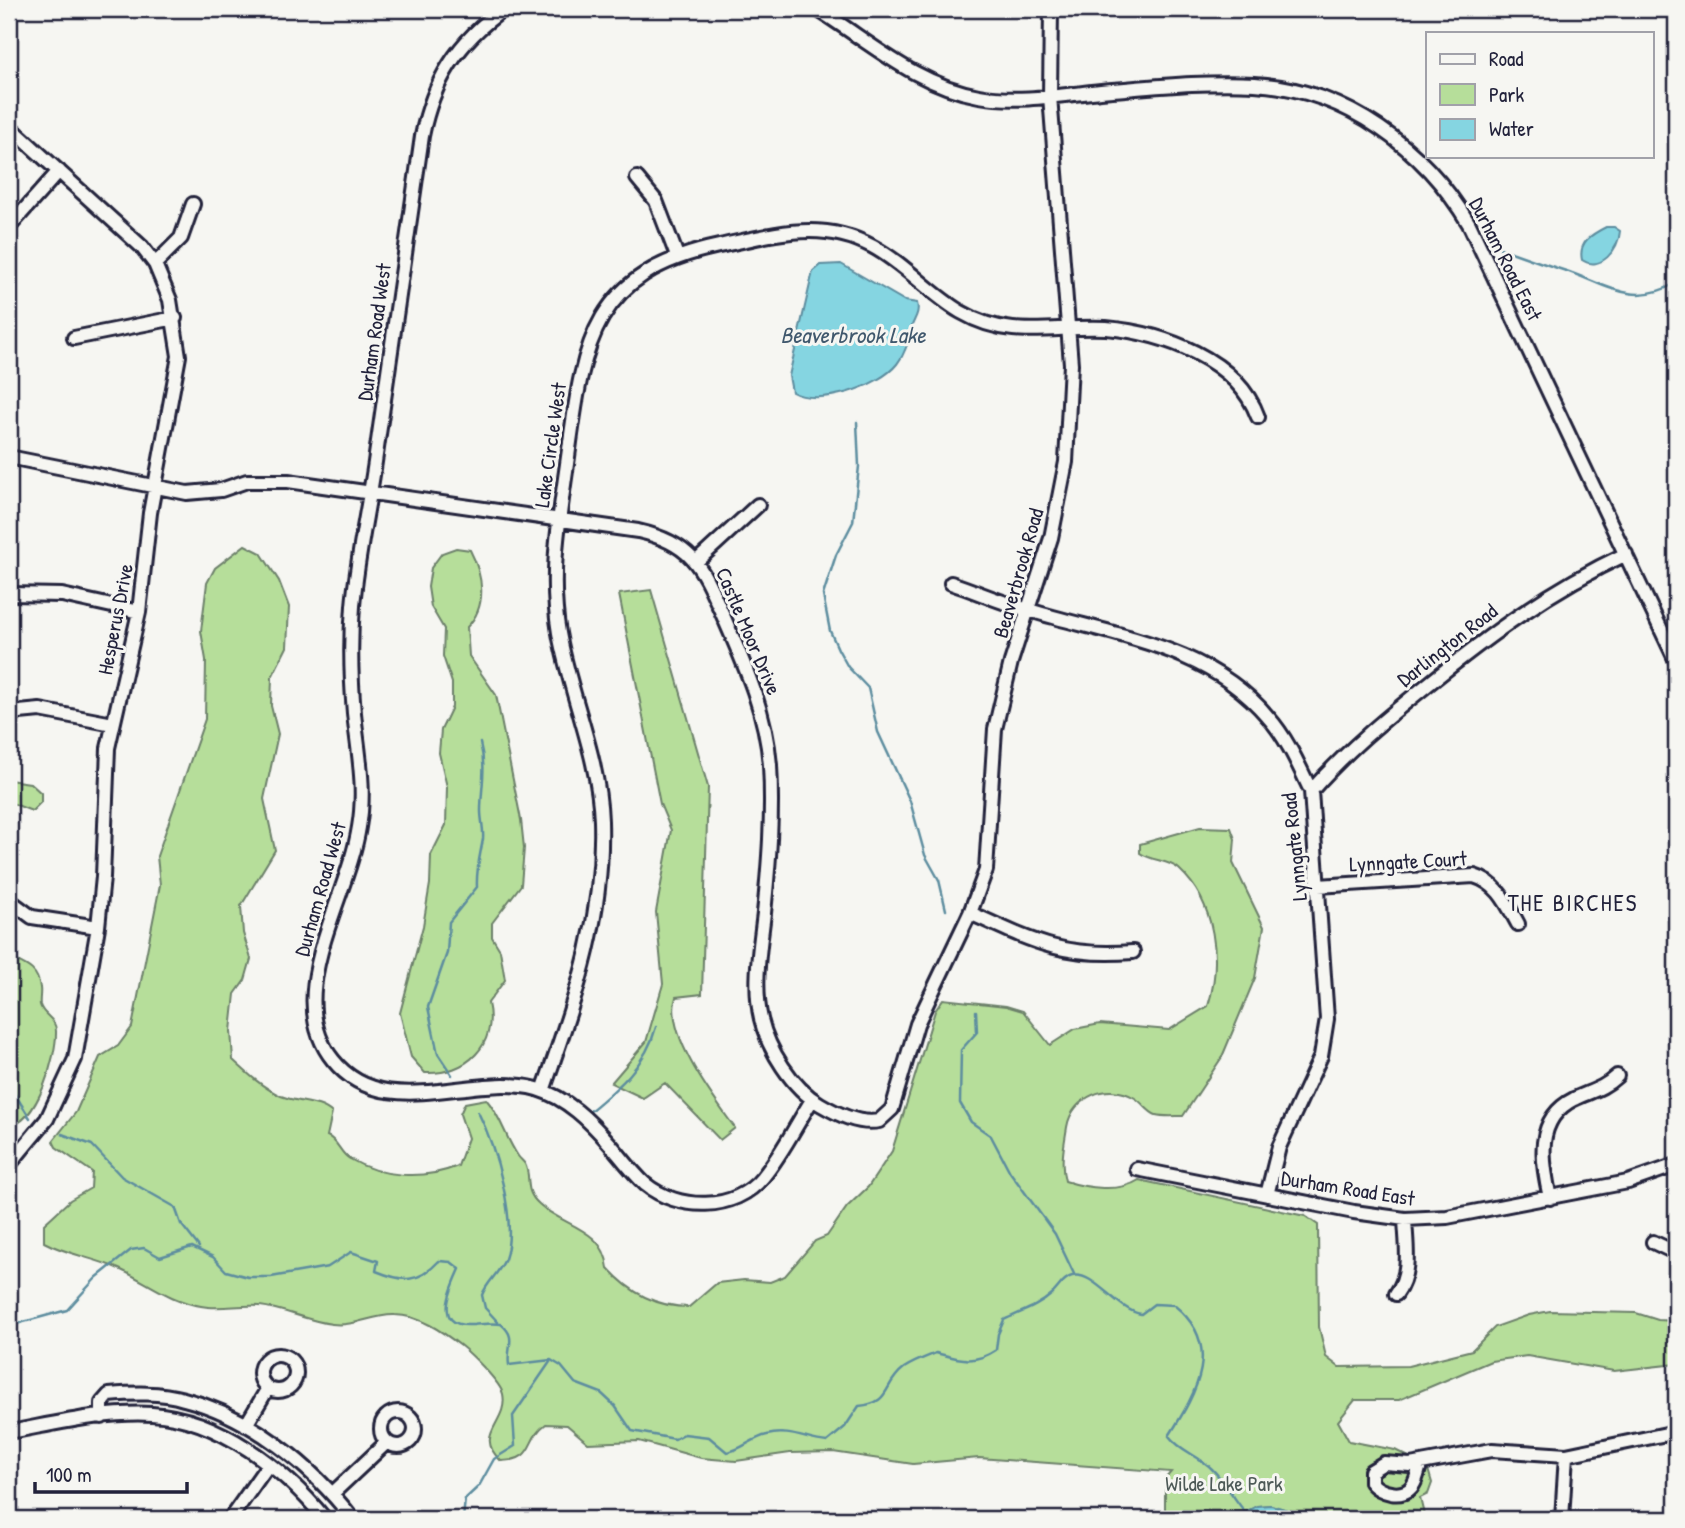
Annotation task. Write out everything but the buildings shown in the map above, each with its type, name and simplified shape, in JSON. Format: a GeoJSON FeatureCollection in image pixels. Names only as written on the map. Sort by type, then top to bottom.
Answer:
{"type":"FeatureCollection","features":[{"type":"Feature","properties":{"kind":"street","name":"Durham Road West"},"geometry":{"type":"LineString","coordinates":[[504,9],[484,23],[454,55],[441,75],[425,117],[356,575],[352,628],[352,688],[362,769],[362,807],[347,879],[313,980],[314,1020],[333,1060],[356,1080],[374,1087],[407,1093],[499,1086],[543,1091],[590,1122],[645,1183],[673,1200],[706,1204],[722,1202],[753,1188],[771,1166],[812,1100]]}},
{"type":"Feature","properties":{"kind":"street"},"geometry":{"type":"LineString","coordinates":[[817,9],[898,64],[942,87],[1002,99],[1050,96]]}},
{"type":"Feature","properties":{"kind":"street","name":"Beaverbrook Road"},"geometry":{"type":"LineString","coordinates":[[879,1121],[892,1109],[898,1080],[917,1024],[979,891],[989,850],[990,764],[995,729],[1011,662],[1030,611],[1051,538],[1066,462],[1071,397],[1069,329],[1050,96],[1051,9]]}},
{"type":"Feature","properties":{"kind":"street","name":"Durham Road East"},"geometry":{"type":"LineString","coordinates":[[1050,96],[1197,84],[1257,84],[1333,103],[1399,141],[1452,195],[1469,224],[1676,661]]}},
{"type":"Feature","properties":{"kind":"street","name":"Hesperus Drive"},"geometry":{"type":"LineString","coordinates":[[9,126],[121,225],[155,264],[175,318],[178,372],[155,486],[139,612],[113,724],[106,775],[103,877],[98,927],[75,1059],[47,1119],[9,1166]]}},
{"type":"Feature","properties":{"kind":"street"},"geometry":{"type":"LineString","coordinates":[[9,228],[59,171]]}},
{"type":"Feature","properties":{"kind":"street"},"geometry":{"type":"LineString","coordinates":[[637,178],[656,201],[677,256]]}},
{"type":"Feature","properties":{"kind":"street"},"geometry":{"type":"LineString","coordinates":[[155,264],[181,238],[193,204]]}},
{"type":"Feature","properties":{"kind":"street","name":"Lake Circle West"},"geometry":{"type":"LineString","coordinates":[[543,1091],[590,950],[601,844],[599,796],[568,672],[554,599],[553,569],[580,374],[592,335],[614,301],[628,286],[677,256],[791,232],[832,232],[865,242],[888,254],[946,304],[979,321],[1013,330],[1125,330],[1190,351],[1240,385],[1253,403],[1258,417]]}},
{"type":"Feature","properties":{"kind":"street"},"geometry":{"type":"LineString","coordinates":[[74,338],[175,318]]}},
{"type":"Feature","properties":{"kind":"street","name":"Castle Moor Drive"},"geometry":{"type":"LineString","coordinates":[[9,457],[155,486],[205,493],[247,481],[265,480],[559,520],[651,534],[697,561],[755,688],[768,741],[771,804],[759,966],[760,1017],[777,1057],[812,1100],[863,1122],[879,1121]]}},
{"type":"Feature","properties":{"kind":"street"},"geometry":{"type":"LineString","coordinates":[[697,561],[758,505]]}},
{"type":"Feature","properties":{"kind":"street","name":"Darlington Road"},"geometry":{"type":"LineString","coordinates":[[1311,791],[1361,739],[1510,619],[1575,578],[1626,554]]}},
{"type":"Feature","properties":{"kind":"street","name":"Lynngate Road"},"geometry":{"type":"LineString","coordinates":[[951,583],[1030,611],[1169,650],[1227,680],[1269,718],[1311,791],[1327,993],[1325,1037],[1315,1072],[1279,1147],[1267,1195]]}},
{"type":"Feature","properties":{"kind":"street"},"geometry":{"type":"LineString","coordinates":[[9,594],[62,595],[139,612]]}},
{"type":"Feature","properties":{"kind":"street"},"geometry":{"type":"LineString","coordinates":[[9,713],[40,710],[113,724]]}},
{"type":"Feature","properties":{"kind":"street","name":"Lynngate Court"},"geometry":{"type":"LineString","coordinates":[[1318,886],[1474,876],[1483,878],[1500,893],[1518,924]]}},
{"type":"Feature","properties":{"kind":"street"},"geometry":{"type":"LineString","coordinates":[[9,900],[32,917],[98,927]]}},
{"type":"Feature","properties":{"kind":"street"},"geometry":{"type":"LineString","coordinates":[[970,914],[1052,948],[1087,954],[1133,951]]}},
{"type":"Feature","properties":{"kind":"street"},"geometry":{"type":"LineString","coordinates":[[1550,1198],[1541,1154],[1551,1119],[1570,1101],[1605,1087],[1617,1076]]}},
{"type":"Feature","properties":{"kind":"street","name":"Durham Road East"},"geometry":{"type":"LineString","coordinates":[[1137,1169],[1405,1219],[1447,1217],[1550,1198],[1628,1182],[1676,1165]]}},
{"type":"Feature","properties":{"kind":"street"},"geometry":{"type":"LineString","coordinates":[[1396,1294],[1402,1286],[1407,1266],[1405,1219]]}},
{"type":"Feature","properties":{"kind":"street"},"geometry":{"type":"LineString","coordinates":[[1653,1242],[1676,1253]]}},
{"type":"Feature","properties":{"kind":"street"},"geometry":{"type":"LineString","coordinates":[[246,1426],[268,1388]]}},
{"type":"Feature","properties":{"kind":"street"},"geometry":{"type":"LineString","coordinates":[[102,1417],[102,1403],[109,1395],[149,1394],[185,1399],[246,1426],[280,1447],[332,1493],[353,1519]]}},
{"type":"Feature","properties":{"kind":"street"},"geometry":{"type":"LineString","coordinates":[[9,1432],[102,1417],[150,1414],[181,1419],[214,1431],[268,1465],[296,1487],[326,1519]]}},
{"type":"Feature","properties":{"kind":"street"},"geometry":{"type":"LineString","coordinates":[[1421,1463],[1492,1450],[1566,1455],[1676,1432]]}},
{"type":"Feature","properties":{"kind":"street"},"geometry":{"type":"LineString","coordinates":[[332,1493],[386,1443]]}},
{"type":"Feature","properties":{"kind":"street"},"geometry":{"type":"LineString","coordinates":[[1562,1519],[1566,1455]]}},
{"type":"Feature","properties":{"kind":"street"},"geometry":{"type":"LineString","coordinates":[[230,1519],[268,1465]]}},
{"type":"Feature","properties":{"kind":"green space","name":"Wilde Lake Park"},"geometry":{"type":"Polygon","coordinates":[[[245,545],[261,553],[279,581],[289,607],[287,647],[272,677],[271,706],[278,734],[264,799],[275,850],[241,906],[243,933],[251,959],[245,980],[235,994],[231,1031],[233,1060],[256,1080],[281,1096],[321,1106],[332,1113],[327,1136],[350,1159],[376,1170],[403,1175],[431,1173],[458,1166],[468,1138],[460,1114],[465,1103],[486,1099],[525,1164],[529,1189],[534,1199],[599,1244],[608,1268],[625,1285],[655,1301],[689,1307],[717,1283],[744,1280],[770,1282],[785,1276],[815,1241],[827,1236],[847,1207],[868,1187],[892,1151],[935,1011],[943,999],[1006,1006],[1023,1011],[1050,1045],[1075,1029],[1100,1024],[1169,1030],[1208,1006],[1215,970],[1215,952],[1213,933],[1201,898],[1179,869],[1140,853],[1140,844],[1200,827],[1231,828],[1235,839],[1233,863],[1264,927],[1255,978],[1222,1057],[1183,1116],[1156,1115],[1135,1098],[1114,1091],[1093,1095],[1084,1100],[1070,1116],[1067,1127],[1063,1161],[1065,1181],[1083,1186],[1113,1188],[1139,1180],[1305,1216],[1318,1225],[1319,1327],[1326,1357],[1339,1367],[1408,1366],[1472,1350],[1495,1327],[1550,1311],[1636,1313],[1658,1320],[1676,1321],[1676,1364],[1614,1371],[1527,1356],[1491,1361],[1399,1400],[1355,1400],[1338,1421],[1349,1441],[1395,1450],[1427,1466],[1432,1483],[1428,1494],[1420,1498],[1425,1519],[1317,1519],[1271,1505],[1257,1506],[1232,1519],[1165,1519],[1165,1479],[1171,1472],[979,1458],[913,1464],[833,1452],[790,1453],[736,1461],[701,1458],[639,1441],[588,1443],[567,1425],[546,1424],[539,1430],[525,1453],[512,1460],[501,1461],[493,1452],[490,1436],[501,1413],[501,1389],[485,1368],[466,1350],[422,1321],[387,1315],[348,1324],[332,1324],[260,1306],[216,1307],[189,1304],[110,1265],[44,1242],[44,1224],[70,1200],[91,1188],[92,1172],[56,1147],[53,1141],[76,1112],[100,1057],[118,1046],[132,1027],[160,885],[157,856],[205,719],[206,660],[201,631],[207,583],[215,568],[245,545]]]}},
{"type":"Feature","properties":{"kind":"green space"},"geometry":{"type":"Polygon","coordinates":[[[456,548],[470,550],[478,570],[481,600],[474,619],[467,627],[469,656],[496,695],[524,848],[521,885],[492,923],[492,937],[500,950],[505,980],[488,1003],[490,1018],[483,1044],[466,1063],[454,1069],[425,1073],[411,1057],[400,1013],[423,926],[430,884],[431,855],[446,825],[447,787],[439,753],[441,730],[452,707],[452,683],[443,656],[444,629],[431,607],[428,587],[431,568],[442,553],[456,548]]]}},
{"type":"Feature","properties":{"kind":"green space"},"geometry":{"type":"Polygon","coordinates":[[[651,590],[708,787],[702,994],[676,997],[674,1012],[677,1029],[693,1065],[735,1128],[720,1140],[665,1083],[643,1098],[611,1083],[646,1042],[663,984],[656,912],[671,830],[660,804],[619,594],[651,590]]]}},
{"type":"Feature","properties":{"kind":"green space"},"geometry":{"type":"Polygon","coordinates":[[[9,780],[30,783],[41,793],[41,802],[32,811],[9,802],[9,780]]]}},
{"type":"Feature","properties":{"kind":"green space"},"geometry":{"type":"Polygon","coordinates":[[[9,957],[30,968],[37,976],[40,1005],[54,1023],[56,1031],[49,1071],[36,1102],[19,1122],[9,1125],[9,957]]]}},
{"type":"Feature","properties":{"kind":"water"},"geometry":{"type":"Polygon","coordinates":[[[1606,227],[1614,227],[1620,231],[1612,252],[1602,261],[1595,263],[1582,260],[1584,243],[1606,227]]]}},
{"type":"Feature","properties":{"kind":"water","name":"Beaverbrook Lake"},"geometry":{"type":"Polygon","coordinates":[[[841,264],[905,301],[917,303],[917,313],[903,356],[888,372],[863,387],[848,392],[832,396],[803,396],[792,392],[789,376],[813,271],[820,265],[841,264]]]}},
{"type":"Feature","properties":{"kind":"water"},"geometry":{"type":"Polygon","coordinates":[[[1271,1505],[1317,1519],[1232,1519],[1257,1506],[1271,1505]]]}},
{"type":"Feature","properties":{"kind":"waterway"},"geometry":{"type":"LineString","coordinates":[[1497,247],[1618,291],[1645,294],[1676,283]]}},
{"type":"Feature","properties":{"kind":"waterway"},"geometry":{"type":"LineString","coordinates":[[857,422],[859,466],[853,522],[836,555],[823,595],[830,631],[838,649],[848,667],[868,688],[878,732],[910,801],[925,855],[939,880],[946,910]]}},
{"type":"Feature","properties":{"kind":"waterway"},"geometry":{"type":"LineString","coordinates":[[452,1075],[438,1054],[428,1007],[447,953],[449,922],[477,887],[483,836],[483,761],[480,743]]}},
{"type":"Feature","properties":{"kind":"waterway"},"geometry":{"type":"LineString","coordinates":[[976,1011],[977,1032],[961,1050],[960,1103],[971,1122],[991,1136],[1010,1172],[1055,1234],[1074,1274]]}},
{"type":"Feature","properties":{"kind":"waterway"},"geometry":{"type":"LineString","coordinates":[[589,1112],[630,1075],[645,1053],[656,1027]]}},
{"type":"Feature","properties":{"kind":"waterway"},"geometry":{"type":"LineString","coordinates":[[9,1085],[30,1118]]}},
{"type":"Feature","properties":{"kind":"waterway"},"geometry":{"type":"LineString","coordinates":[[478,1112],[503,1184],[509,1225],[505,1259],[482,1295],[485,1308],[498,1322]]}},
{"type":"Feature","properties":{"kind":"waterway"},"geometry":{"type":"LineString","coordinates":[[62,1134],[92,1145],[122,1177],[175,1207],[181,1224],[199,1247]]}},
{"type":"Feature","properties":{"kind":"waterway"},"geometry":{"type":"LineString","coordinates":[[9,1326],[67,1310],[96,1278],[131,1250],[144,1248],[160,1257],[192,1247],[213,1257],[226,1271],[248,1277],[271,1277],[328,1267],[351,1252],[378,1261],[376,1271],[402,1279],[424,1274],[439,1261],[451,1262],[460,1269],[448,1304],[451,1319],[468,1325],[501,1324],[510,1338],[509,1365],[551,1360],[561,1366],[575,1383],[601,1393],[615,1406],[632,1431],[675,1439],[684,1434],[709,1437],[727,1452],[775,1433],[827,1442],[845,1427],[859,1406],[870,1404],[882,1397],[904,1368],[936,1353],[966,1359],[988,1355],[996,1350],[998,1334],[1004,1320],[1041,1302],[1069,1277],[1080,1276],[1097,1284],[1132,1311],[1141,1314],[1154,1304],[1174,1305],[1189,1320],[1198,1336],[1202,1352],[1201,1369],[1189,1403],[1169,1436],[1178,1446],[1212,1469],[1246,1513]]}},
{"type":"Feature","properties":{"kind":"waterway"},"geometry":{"type":"LineString","coordinates":[[463,1519],[465,1499],[479,1486],[494,1459],[515,1446],[513,1416],[550,1362]]}},
{"type":"Feature","properties":{"kind":"district","name":"THE BIRCHES"},"geometry":{"type":"Point","coordinates":[1573,902]}}]}
